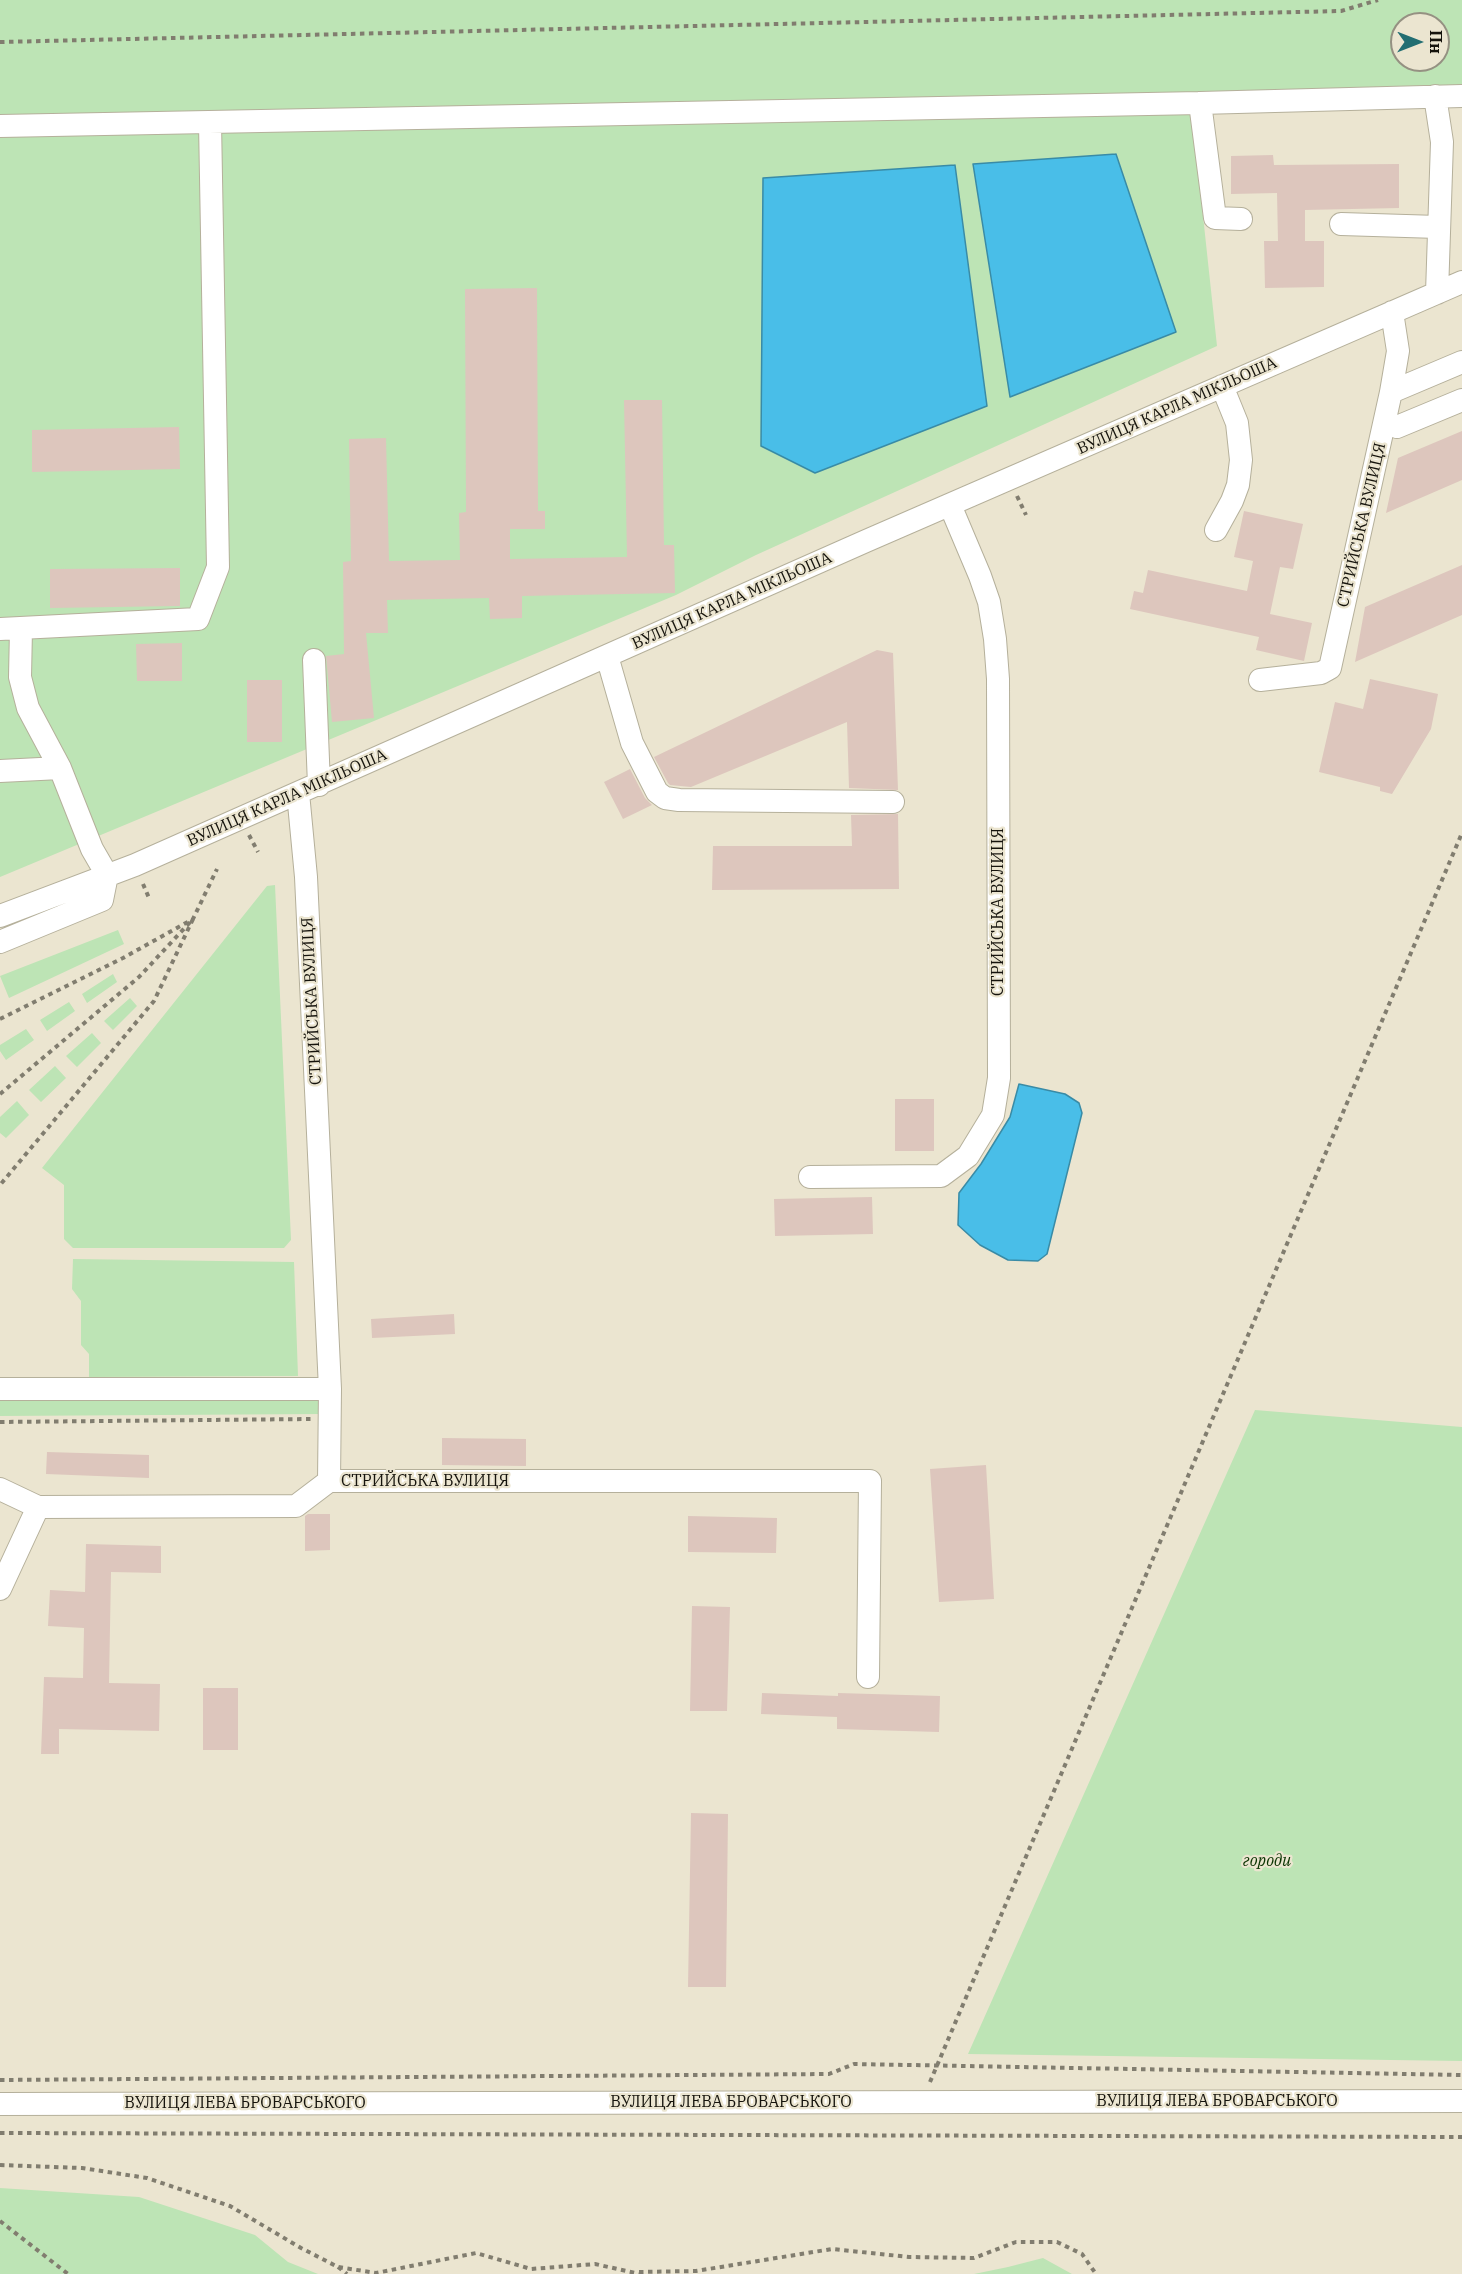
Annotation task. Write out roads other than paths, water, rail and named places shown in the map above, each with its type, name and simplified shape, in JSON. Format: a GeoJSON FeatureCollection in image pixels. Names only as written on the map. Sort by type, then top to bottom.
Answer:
{"type":"FeatureCollection","features":[{"type":"Feature","properties":{"kind":"street"},"geometry":{"type":"LineString","coordinates":[[1435,96],[1452,142],[1452,198],[1438,227],[1437,293]]}},
{"type":"Feature","properties":{"kind":"street"},"geometry":{"type":"LineString","coordinates":[[0,126],[1462,96]]}},
{"type":"Feature","properties":{"kind":"street"},"geometry":{"type":"LineString","coordinates":[[1200,103],[1215,218],[1241,219]]}},
{"type":"Feature","properties":{"kind":"street"},"geometry":{"type":"LineString","coordinates":[[0,942],[102,900],[107,875],[92,849],[60,768],[28,708],[10,629],[198,619],[218,567],[210,122]]}},
{"type":"Feature","properties":{"kind":"street"},"geometry":{"type":"LineString","coordinates":[[1341,224],[1438,227]]}},
{"type":"Feature","properties":{"kind":"street","name":"ВУЛИЦЯ КАРЛА МІКЛЬОША"},"geometry":{"type":"LineString","coordinates":[[0,916],[107,875],[319,784],[1462,282]]}},
{"type":"Feature","properties":{"kind":"street","name":"СТРИЙСЬКА ВУЛИЦЯ"},"geometry":{"type":"LineString","coordinates":[[1260,680],[1321,673],[1330,668],[1391,392],[1398,351],[1392,312]]}},
{"type":"Feature","properties":{"kind":"street"},"geometry":{"type":"LineString","coordinates":[[1391,392],[1462,362]]}},
{"type":"Feature","properties":{"kind":"street"},"geometry":{"type":"LineString","coordinates":[[1215,530],[1232,501],[1238,485],[1241,460],[1237,423],[1222,386]]}},
{"type":"Feature","properties":{"kind":"street"},"geometry":{"type":"LineString","coordinates":[[1397,427],[1462,400]]}},
{"type":"Feature","properties":{"kind":"street","name":"СТРИЙСЬКА ВУЛИЦЯ"},"geometry":{"type":"LineString","coordinates":[[810,1177],[941,1176],[968,1156],[993,1115],[999,1078],[998,679],[989,602],[981,576],[950,505]]}},
{"type":"Feature","properties":{"kind":"street"},"geometry":{"type":"LineString","coordinates":[[607,656],[632,743],[657,792],[665,798],[893,802]]}},
{"type":"Feature","properties":{"kind":"street"},"geometry":{"type":"LineString","coordinates":[[314,660],[319,784]]}},
{"type":"Feature","properties":{"kind":"street"},"geometry":{"type":"LineString","coordinates":[[0,771],[60,768]]}},
{"type":"Feature","properties":{"kind":"street","name":"СТРИЙСЬКА ВУЛИЦЯ"},"geometry":{"type":"LineString","coordinates":[[298,793],[306,878],[330,1389],[329,1481],[870,1481],[868,1677]]}},
{"type":"Feature","properties":{"kind":"street"},"geometry":{"type":"LineString","coordinates":[[0,1389],[330,1389]]}},
{"type":"Feature","properties":{"kind":"street"},"geometry":{"type":"LineString","coordinates":[[0,1489],[38,1508],[296,1506],[329,1481]]}},
{"type":"Feature","properties":{"kind":"street"},"geometry":{"type":"LineString","coordinates":[[0,1589],[38,1508]]}},
{"type":"Feature","properties":{"kind":"street","name":"ВУЛИЦЯ ЛЕВА БРОВАРСЬКОГО"},"geometry":{"type":"LineString","coordinates":[[0,2104],[1462,2101]]}},
{"type":"Feature","properties":{"kind":"water"},"geometry":{"type":"Polygon","coordinates":[[[1116,154],[1176,332],[1010,397],[973,164],[1116,154]]]}},
{"type":"Feature","properties":{"kind":"water"},"geometry":{"type":"Polygon","coordinates":[[[955,165],[987,406],[815,473],[761,446],[763,178],[955,165]]]}},
{"type":"Feature","properties":{"kind":"water"},"geometry":{"type":"Polygon","coordinates":[[[1019,1084],[1065,1094],[1079,1103],[1082,1113],[1047,1254],[1038,1261],[1008,1260],[980,1245],[958,1225],[959,1193],[981,1164],[1010,1117],[1019,1084]]]}},
{"type":"Feature","properties":{"kind":"park label","name":"городи"},"geometry":{"type":"Point","coordinates":[1267,1861]}}]}
